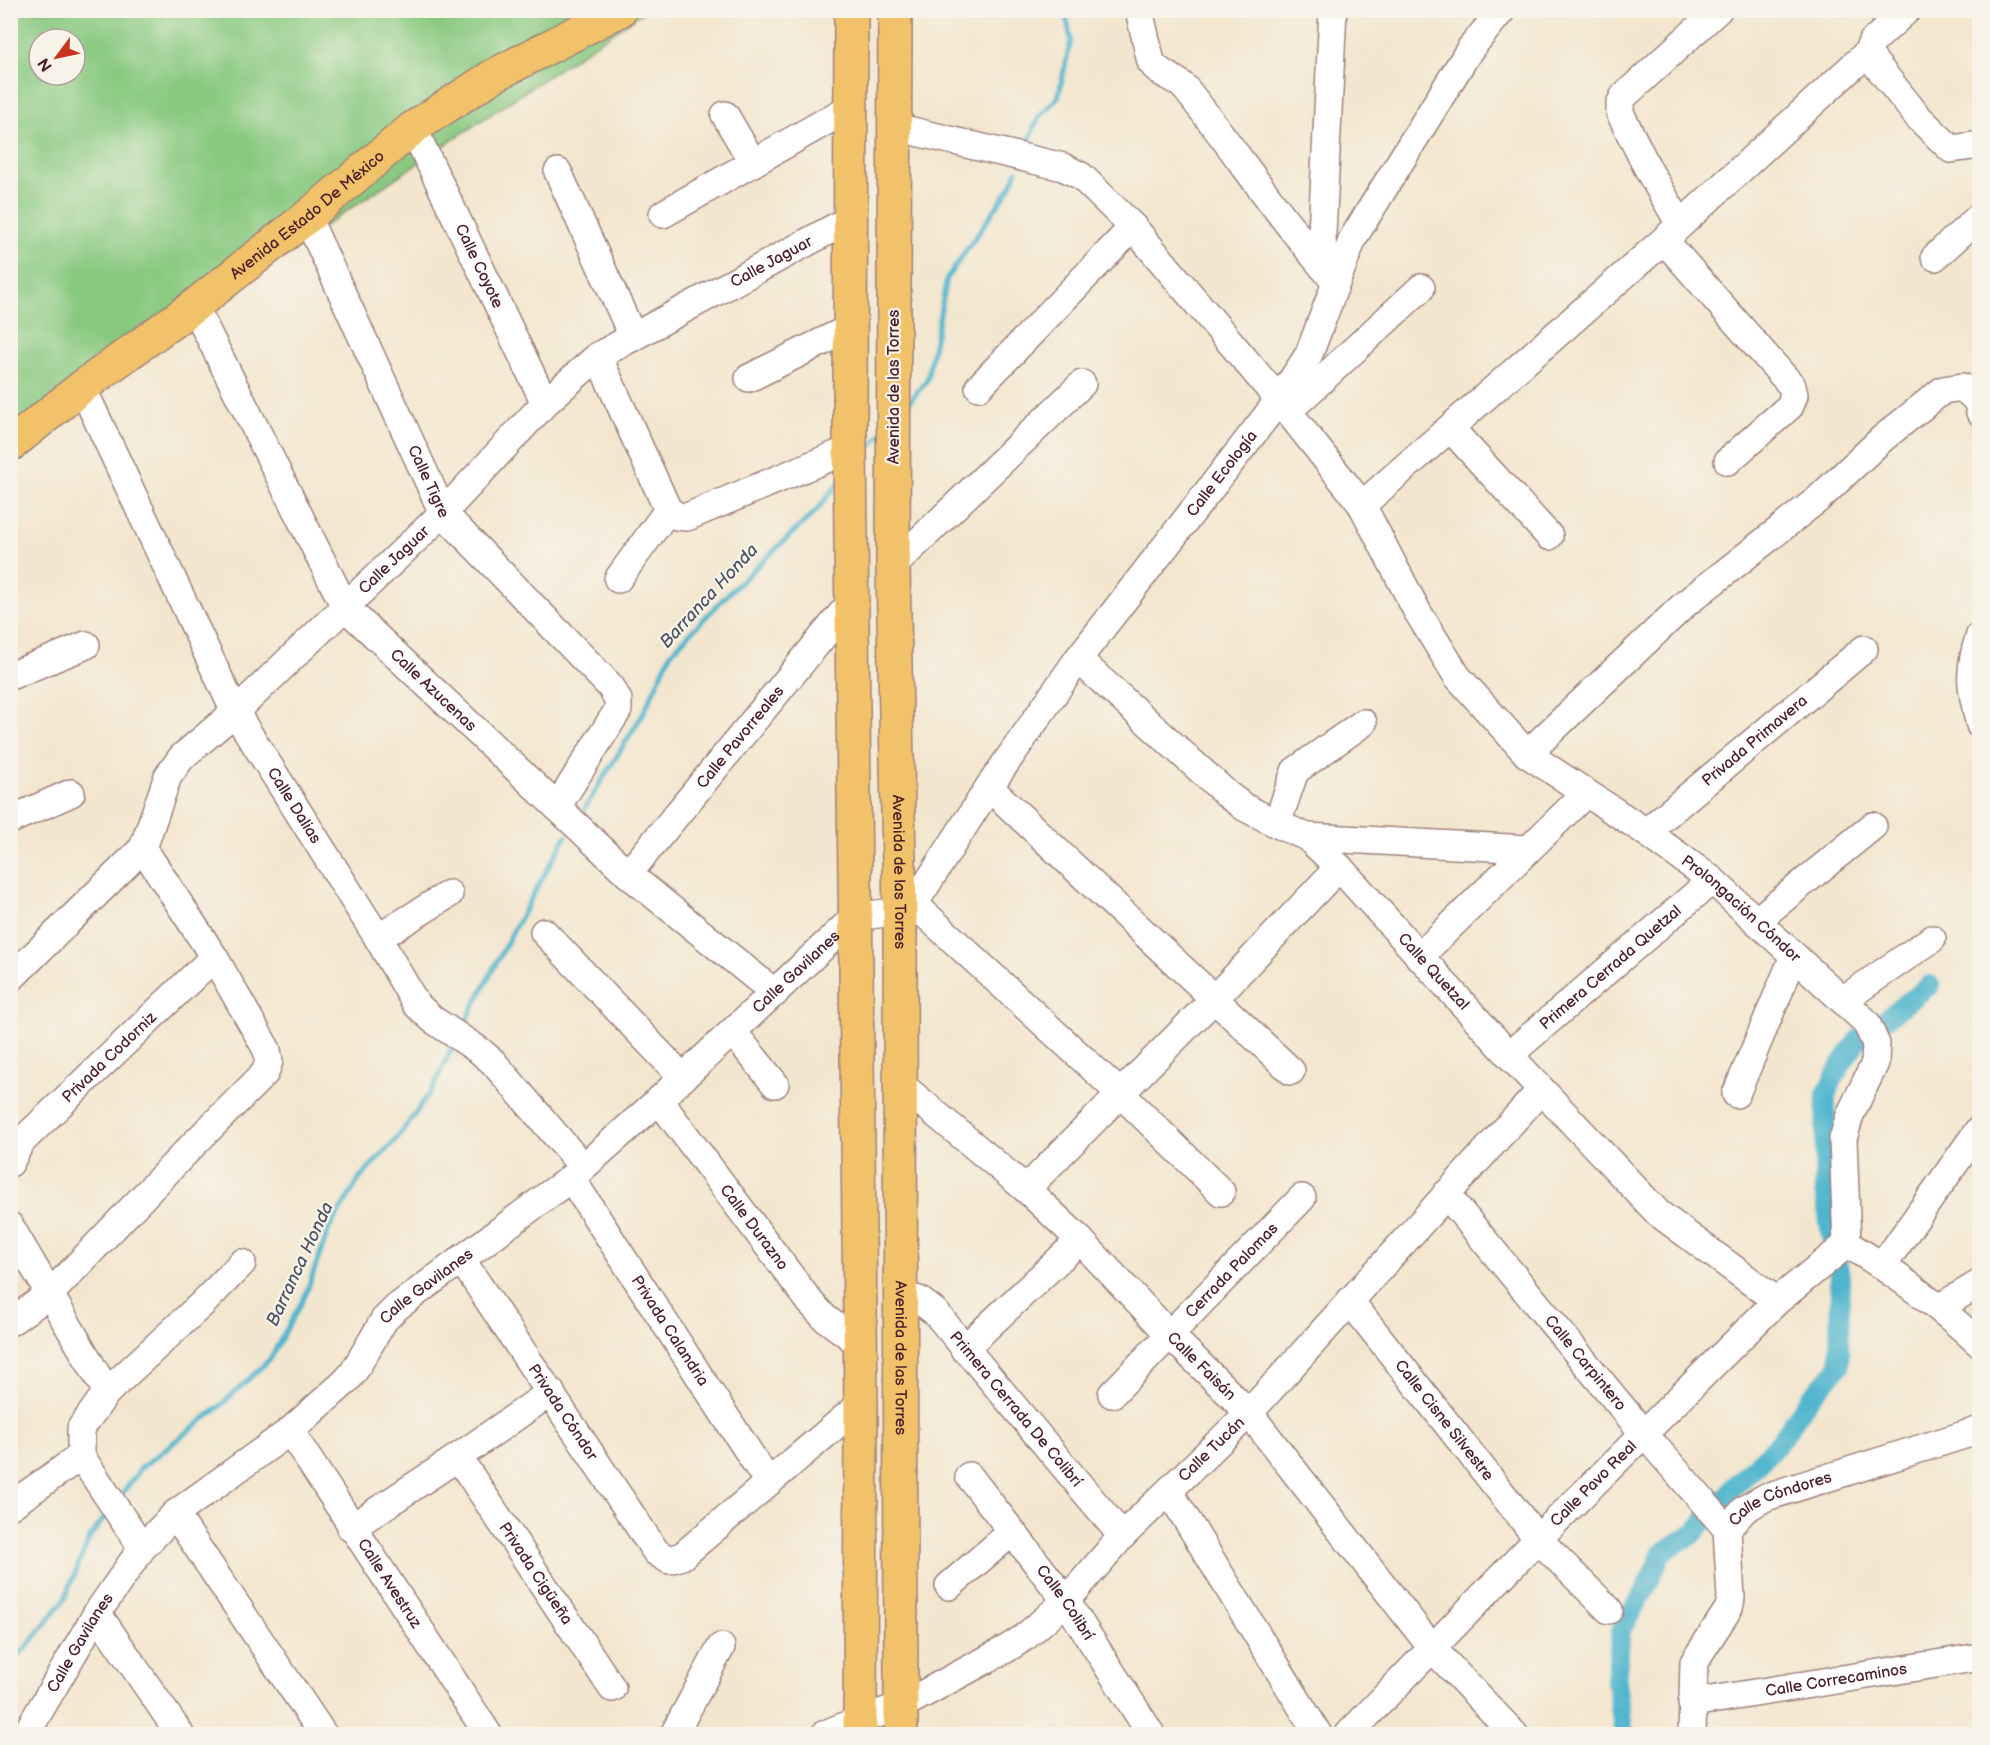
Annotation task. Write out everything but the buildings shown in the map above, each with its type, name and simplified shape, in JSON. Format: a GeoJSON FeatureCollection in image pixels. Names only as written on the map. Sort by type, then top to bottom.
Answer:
{"type":"FeatureCollection","features":[{"type":"Feature","properties":{"kind":"main road","name":"Avenida Estado De México"},"geometry":{"type":"LineString","coordinates":[[10,445],[82,387],[194,306],[307,217],[413,128],[493,76],[621,10]]}},
{"type":"Feature","properties":{"kind":"main road"},"geometry":{"type":"LineString","coordinates":[[851,10],[850,448],[861,1404],[860,1727]]}},
{"type":"Feature","properties":{"kind":"main road","name":"Avenida de las Torres"},"geometry":{"type":"LineString","coordinates":[[895,10],[893,566],[907,907],[900,1085],[901,1720]]}},
{"type":"Feature","properties":{"kind":"street"},"geometry":{"type":"LineString","coordinates":[[1139,10],[1151,62],[1155,69],[1184,87],[1306,249],[1329,275]]}},
{"type":"Feature","properties":{"kind":"street"},"geometry":{"type":"LineString","coordinates":[[1329,275],[1322,233],[1334,10]]}},
{"type":"Feature","properties":{"kind":"street","name":"Calle Ecología"},"geometry":{"type":"LineString","coordinates":[[907,907],[1078,658],[1283,406],[1309,354],[1329,275],[1470,49],[1502,10]]}},
{"type":"Feature","properties":{"kind":"street"},"geometry":{"type":"LineString","coordinates":[[1719,10],[1624,96],[1620,104],[1620,113],[1649,171],[1672,232],[1792,386],[1794,395],[1790,406],[1728,461]]}},
{"type":"Feature","properties":{"kind":"street"},"geometry":{"type":"LineString","coordinates":[[1362,505],[1672,232],[1867,53],[1872,42],[1907,10]]}},
{"type":"Feature","properties":{"kind":"street"},"geometry":{"type":"LineString","coordinates":[[1867,53],[1918,117],[1951,148],[1980,145]]}},
{"type":"Feature","properties":{"kind":"street"},"geometry":{"type":"LineString","coordinates":[[663,214],[851,107]]}},
{"type":"Feature","properties":{"kind":"street"},"geometry":{"type":"LineString","coordinates":[[725,115],[753,163]]}},
{"type":"Feature","properties":{"kind":"street","name":"Prolongación Cóndor"},"geometry":{"type":"LineString","coordinates":[[895,127],[1063,167],[1081,176],[1133,227],[1283,406],[1362,505],[1417,611],[1457,676],[1527,754],[1646,832],[1712,880],[1843,1000],[1871,1033],[1875,1064],[1850,1115],[1843,1139],[1844,1247]]}},
{"type":"Feature","properties":{"kind":"street","name":"Calle Coyote"},"geometry":{"type":"LineString","coordinates":[[413,128],[545,403]]}},
{"type":"Feature","properties":{"kind":"street"},"geometry":{"type":"LineString","coordinates":[[558,172],[633,337]]}},
{"type":"Feature","properties":{"kind":"street"},"geometry":{"type":"LineString","coordinates":[[1935,257],[1980,216]]}},
{"type":"Feature","properties":{"kind":"street","name":"Calle Tigre"},"geometry":{"type":"LineString","coordinates":[[307,217],[443,513],[611,687],[618,700],[618,710],[557,807]]}},
{"type":"Feature","properties":{"kind":"street","name":"Calle Jaguar"},"geometry":{"type":"LineString","coordinates":[[10,979],[143,848],[168,777],[182,757],[235,712],[443,513],[545,403],[598,356],[850,219]]}},
{"type":"Feature","properties":{"kind":"street"},"geometry":{"type":"LineString","coordinates":[[979,387],[1133,227]]}},
{"type":"Feature","properties":{"kind":"street"},"geometry":{"type":"LineString","coordinates":[[1283,406],[1421,288]]}},
{"type":"Feature","properties":{"kind":"street","name":"Calle Azucenas"},"geometry":{"type":"LineString","coordinates":[[194,306],[345,608],[628,874],[775,993]]}},
{"type":"Feature","properties":{"kind":"street"},"geometry":{"type":"LineString","coordinates":[[749,378],[850,328]]}},
{"type":"Feature","properties":{"kind":"street"},"geometry":{"type":"LineString","coordinates":[[598,356],[673,513],[687,517],[850,448]]}},
{"type":"Feature","properties":{"kind":"street"},"geometry":{"type":"LineString","coordinates":[[893,566],[1082,384]]}},
{"type":"Feature","properties":{"kind":"street","name":"Calle Dalias"},"geometry":{"type":"LineString","coordinates":[[82,387],[235,712],[378,938],[416,1004],[432,1019],[480,1051],[492,1062],[577,1173]]}},
{"type":"Feature","properties":{"kind":"street"},"geometry":{"type":"LineString","coordinates":[[1527,754],[1685,604],[1817,500],[1884,438],[1943,390],[1962,387],[1977,400],[1980,412]]}},
{"type":"Feature","properties":{"kind":"street"},"geometry":{"type":"LineString","coordinates":[[1450,428],[1549,536]]}},
{"type":"Feature","properties":{"kind":"street"},"geometry":{"type":"LineString","coordinates":[[618,579],[673,513]]}},
{"type":"Feature","properties":{"kind":"street","name":"Calle Pavorreales"},"geometry":{"type":"LineString","coordinates":[[628,874],[852,601]]}},
{"type":"Feature","properties":{"kind":"street"},"geometry":{"type":"LineString","coordinates":[[1980,635],[1973,653],[1970,685],[1980,725]]}},
{"type":"Feature","properties":{"kind":"street"},"geometry":{"type":"LineString","coordinates":[[10,676],[86,645]]}},
{"type":"Feature","properties":{"kind":"street","name":"Privada Primavera"},"geometry":{"type":"LineString","coordinates":[[1646,832],[1864,649]]}},
{"type":"Feature","properties":{"kind":"street","name":"Calle Quetzal"},"geometry":{"type":"LineString","coordinates":[[1078,658],[1228,795],[1244,807],[1307,837],[1338,867],[1541,1090],[1658,1212],[1777,1301]]}},
{"type":"Feature","properties":{"kind":"street"},"geometry":{"type":"LineString","coordinates":[[1277,824],[1295,771],[1363,723]]}},
{"type":"Feature","properties":{"kind":"street"},"geometry":{"type":"LineString","coordinates":[[989,787],[1291,1071]]}},
{"type":"Feature","properties":{"kind":"street"},"geometry":{"type":"LineString","coordinates":[[10,820],[70,793]]}},
{"type":"Feature","properties":{"kind":"street"},"geometry":{"type":"LineString","coordinates":[[1419,957],[1586,793]]}},
{"type":"Feature","properties":{"kind":"street"},"geometry":{"type":"LineString","coordinates":[[1756,921],[1873,826]]}},
{"type":"Feature","properties":{"kind":"street"},"geometry":{"type":"LineString","coordinates":[[1307,837],[1528,849]]}},
{"type":"Feature","properties":{"kind":"street"},"geometry":{"type":"LineString","coordinates":[[10,1322],[50,1294],[184,1153],[265,1073],[269,1061],[267,1050],[214,957],[143,848]]}},
{"type":"Feature","properties":{"kind":"street"},"geometry":{"type":"LineString","coordinates":[[1026,1189],[1213,1000],[1338,867]]}},
{"type":"Feature","properties":{"kind":"street","name":"Primera Cerrada Quetzal"},"geometry":{"type":"LineString","coordinates":[[1509,1055],[1712,880]]}},
{"type":"Feature","properties":{"kind":"street"},"geometry":{"type":"LineString","coordinates":[[378,938],[448,894]]}},
{"type":"Feature","properties":{"kind":"street"},"geometry":{"type":"LineString","coordinates":[[907,907],[1121,1094],[1221,1192]]}},
{"type":"Feature","properties":{"kind":"street","name":"Calle Gavilanes"},"geometry":{"type":"LineString","coordinates":[[26,1734],[97,1613],[142,1548],[175,1514],[290,1431],[353,1373],[384,1320],[397,1307],[577,1173],[733,1032],[855,917],[907,907]]}},
{"type":"Feature","properties":{"kind":"street"},"geometry":{"type":"LineString","coordinates":[[544,932],[683,1078]]}},
{"type":"Feature","properties":{"kind":"street"},"geometry":{"type":"LineString","coordinates":[[1843,1000],[1932,939]]}},
{"type":"Feature","properties":{"kind":"street"},"geometry":{"type":"LineString","coordinates":[[1736,1094],[1794,956]]}},
{"type":"Feature","properties":{"kind":"street","name":"Privada Codorniz"},"geometry":{"type":"LineString","coordinates":[[10,1163],[21,1142],[214,957]]}},
{"type":"Feature","properties":{"kind":"street"},"geometry":{"type":"LineString","coordinates":[[733,1032],[775,1083]]}},
{"type":"Feature","properties":{"kind":"street","name":"Calle Faisán"},"geometry":{"type":"LineString","coordinates":[[900,1085],[1026,1189],[1080,1240],[1170,1335],[1249,1413],[1432,1648],[1514,1734]]}},
{"type":"Feature","properties":{"kind":"street","name":"Calle Tucán"},"geometry":{"type":"LineString","coordinates":[[825,1734],[901,1720],[1025,1637],[1066,1601],[1122,1536],[1249,1413],[1541,1090]]}},
{"type":"Feature","properties":{"kind":"street","name":"Calle Durazno"},"geometry":{"type":"LineString","coordinates":[[659,1100],[810,1302],[825,1318],[860,1344]]}},
{"type":"Feature","properties":{"kind":"street"},"geometry":{"type":"LineString","coordinates":[[1883,1265],[1980,1128]]}},
{"type":"Feature","properties":{"kind":"street","name":"Privada Calandria"},"geometry":{"type":"LineString","coordinates":[[577,1173],[768,1482]]}},
{"type":"Feature","properties":{"kind":"street","name":"Calle Carpintero"},"geometry":{"type":"LineString","coordinates":[[1446,1194],[1644,1434],[1726,1529]]}},
{"type":"Feature","properties":{"kind":"street","name":"Cerrada Palomas"},"geometry":{"type":"LineString","coordinates":[[1112,1394],[1302,1198]]}},
{"type":"Feature","properties":{"kind":"street"},"geometry":{"type":"LineString","coordinates":[[10,1226],[107,1392]]}},
{"type":"Feature","properties":{"kind":"street"},"geometry":{"type":"LineString","coordinates":[[964,1349],[1080,1240]]}},
{"type":"Feature","properties":{"kind":"street"},"geometry":{"type":"LineString","coordinates":[[1844,1247],[1883,1265],[1940,1307],[1980,1344]]}},
{"type":"Feature","properties":{"kind":"street","name":"Calle Pavo Real"},"geometry":{"type":"LineString","coordinates":[[1349,1734],[1538,1539],[1777,1301],[1844,1247]]}},
{"type":"Feature","properties":{"kind":"street","name":"Privada Cóndor"},"geometry":{"type":"LineString","coordinates":[[461,1259],[656,1552],[669,1560],[682,1556],[768,1482]]}},
{"type":"Feature","properties":{"kind":"street"},"geometry":{"type":"LineString","coordinates":[[142,1548],[81,1455],[81,1428],[107,1392],[203,1303],[242,1263]]}},
{"type":"Feature","properties":{"kind":"street"},"geometry":{"type":"LineString","coordinates":[[1940,1307],[1980,1283]]}},
{"type":"Feature","properties":{"kind":"street","name":"Primera Cerrada De Colibrí"},"geometry":{"type":"LineString","coordinates":[[901,1295],[919,1300],[935,1312],[1122,1536]]}},
{"type":"Feature","properties":{"kind":"street","name":"Calle Cisne Silvestre"},"geometry":{"type":"LineString","coordinates":[[1350,1301],[1538,1539],[1609,1610]]}},
{"type":"Feature","properties":{"kind":"street"},"geometry":{"type":"LineString","coordinates":[[351,1528],[550,1392]]}},
{"type":"Feature","properties":{"kind":"street"},"geometry":{"type":"LineString","coordinates":[[768,1482],[861,1404]]}},
{"type":"Feature","properties":{"kind":"street","name":"Calle Cóndores"},"geometry":{"type":"LineString","coordinates":[[1692,1734],[1694,1662],[1729,1608],[1731,1598],[1726,1529],[1745,1509],[1766,1497],[1980,1430]]}},
{"type":"Feature","properties":{"kind":"street","name":"Calle Avestruz"},"geometry":{"type":"LineString","coordinates":[[290,1431],[351,1528],[488,1734]]}},
{"type":"Feature","properties":{"kind":"street"},"geometry":{"type":"LineString","coordinates":[[10,1506],[81,1455]]}},
{"type":"Feature","properties":{"kind":"street","name":"Privada Cigüeña"},"geometry":{"type":"LineString","coordinates":[[458,1457],[612,1688]]}},
{"type":"Feature","properties":{"kind":"street","name":"Calle Colibrí"},"geometry":{"type":"LineString","coordinates":[[969,1476],[1066,1601],[1151,1734]]}},
{"type":"Feature","properties":{"kind":"street"},"geometry":{"type":"LineString","coordinates":[[1169,1491],[1318,1734]]}},
{"type":"Feature","properties":{"kind":"street"},"geometry":{"type":"LineString","coordinates":[[175,1514],[323,1734]]}},
{"type":"Feature","properties":{"kind":"street"},"geometry":{"type":"LineString","coordinates":[[949,1586],[1012,1532]]}},
{"type":"Feature","properties":{"kind":"street"},"geometry":{"type":"LineString","coordinates":[[97,1613],[180,1734]]}},
{"type":"Feature","properties":{"kind":"street"},"geometry":{"type":"LineString","coordinates":[[674,1734],[721,1647]]}},
{"type":"Feature","properties":{"kind":"street","name":"Calle Correcaminos"},"geometry":{"type":"LineString","coordinates":[[1692,1703],[1980,1657]]}},
{"type":"Feature","properties":{"kind":"green space"},"geometry":{"type":"Polygon","coordinates":[[[11,11],[645,11],[11,436],[11,11]]]}},
{"type":"Feature","properties":{"kind":"waterway","name":"Barranca Honda"},"geometry":{"type":"LineString","coordinates":[[1028,143],[1038,118],[1058,97],[1071,40],[1065,10]]}},
{"type":"Feature","properties":{"kind":"waterway","name":"Barranca Honda"},"geometry":{"type":"LineString","coordinates":[[906,406],[927,380],[947,278],[1011,186],[1017,171]]}},
{"type":"Feature","properties":{"kind":"waterway","name":"Barranca Honda"},"geometry":{"type":"LineString","coordinates":[[862,457],[881,434]]}},
{"type":"Feature","properties":{"kind":"waterway","name":"Barranca Honda"},"geometry":{"type":"LineString","coordinates":[[583,811],[644,712],[671,653],[730,592],[815,512],[838,484]]}},
{"type":"Feature","properties":{"kind":"waterway","name":"Barranca Honda"},"geometry":{"type":"LineString","coordinates":[[465,1023],[566,836]]}},
{"type":"Feature","properties":{"kind":"waterway"},"geometry":{"type":"LineString","coordinates":[[1624,1734],[1616,1682],[1621,1630],[1646,1588],[1662,1553],[1695,1532],[1739,1481],[1777,1445],[1810,1398],[1839,1367],[1840,1275],[1824,1190],[1826,1094],[1839,1068],[1857,1041],[1930,985]]}},
{"type":"Feature","properties":{"kind":"waterway","name":"Barranca Honda"},"geometry":{"type":"LineString","coordinates":[[123,1493],[141,1468],[218,1408],[270,1359],[305,1296],[329,1229],[360,1178],[400,1135],[433,1088],[451,1050]]}},
{"type":"Feature","properties":{"kind":"waterway","name":"Barranca Honda"},"geometry":{"type":"LineString","coordinates":[[10,1662],[27,1647],[64,1600],[90,1537],[104,1518]]}}]}
